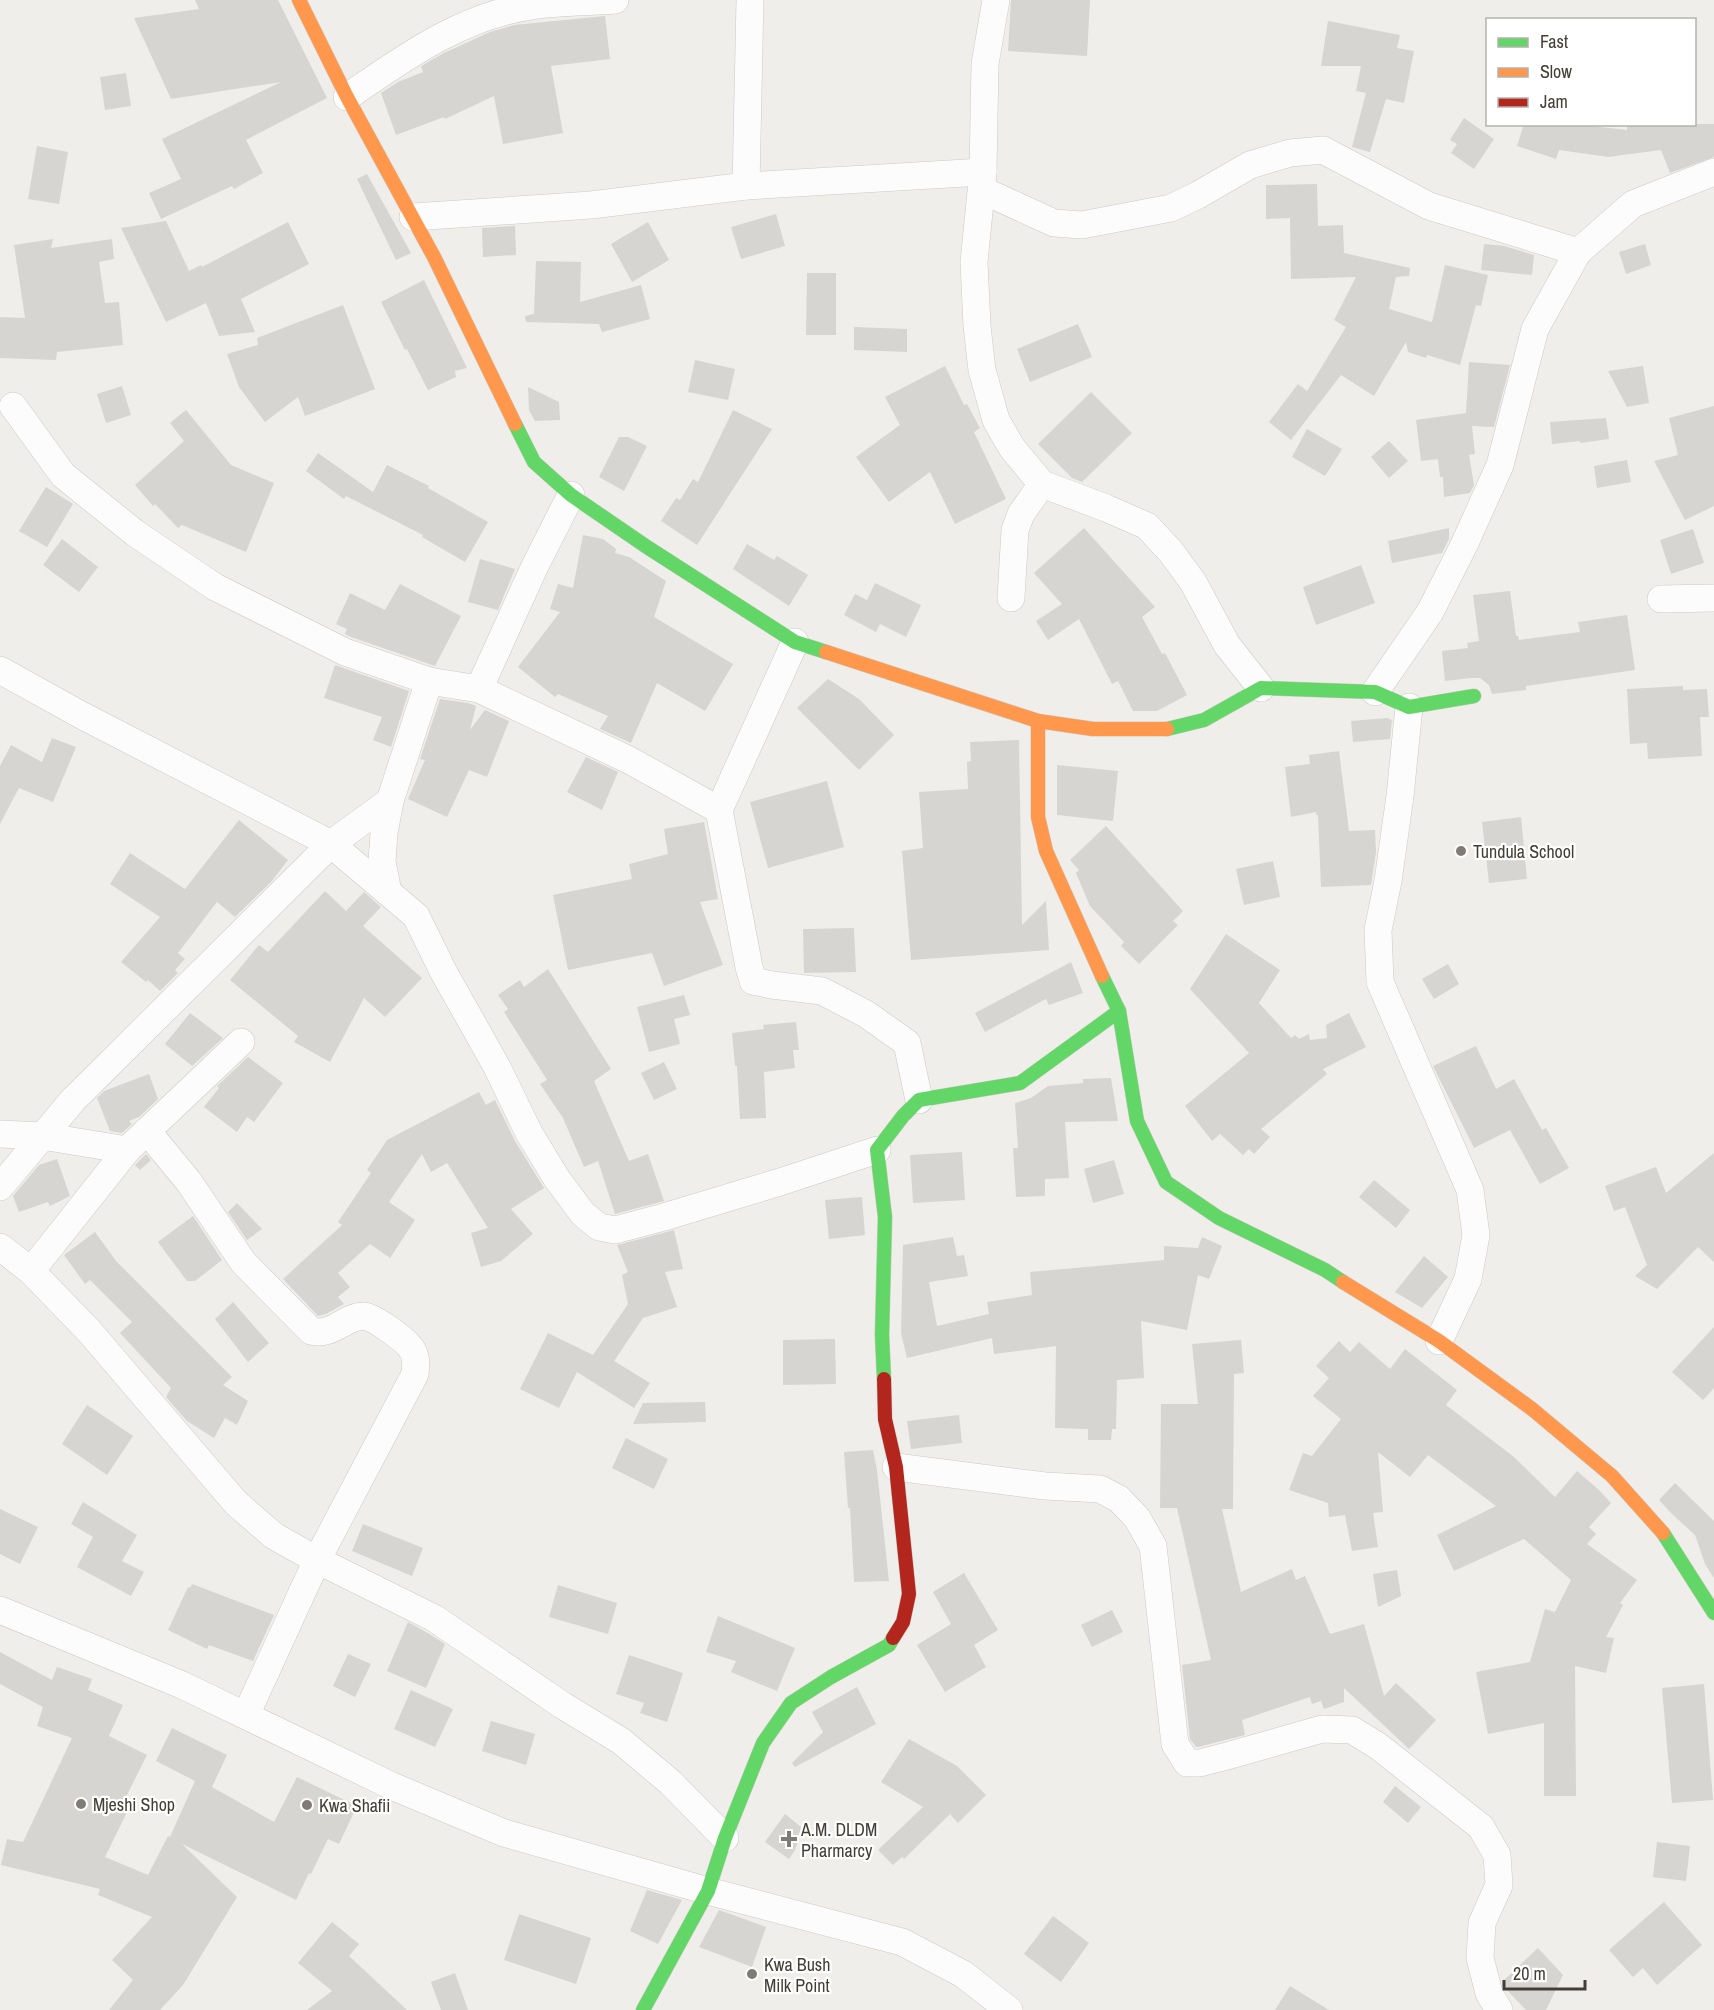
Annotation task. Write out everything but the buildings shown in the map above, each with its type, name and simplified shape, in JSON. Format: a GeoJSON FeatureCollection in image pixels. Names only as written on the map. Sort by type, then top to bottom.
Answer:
{"type":"FeatureCollection","features":[{"type":"Feature","properties":{"kind":"street"},"geometry":{"type":"LineString","coordinates":[[299,0],[347,97],[413,217],[534,462],[571,495],[795,642],[1038,721],[1093,729],[1162,730],[1204,720],[1262,688],[1375,692],[1410,707],[1474,696]]}},
{"type":"Feature","properties":{"kind":"street"},"geometry":{"type":"LineString","coordinates":[[347,97],[408,54],[457,28],[498,14],[536,5],[615,0]]}},
{"type":"Feature","properties":{"kind":"street"},"geometry":{"type":"LineString","coordinates":[[746,186],[750,0]]}},
{"type":"Feature","properties":{"kind":"street"},"geometry":{"type":"LineString","coordinates":[[996,0],[985,64],[983,181],[974,262],[982,370],[996,420],[1012,448],[1042,484],[1147,526],[1171,552],[1193,582],[1227,645],[1262,688]]}},
{"type":"Feature","properties":{"kind":"street"},"geometry":{"type":"LineString","coordinates":[[413,217],[591,205],[746,186],[983,181],[1054,223],[1082,225],[1170,208],[1198,195],[1250,165],[1290,153],[1323,150],[1429,206],[1578,252]]}},
{"type":"Feature","properties":{"kind":"street"},"geometry":{"type":"LineString","coordinates":[[1375,692],[1430,612],[1464,545],[1500,465],[1535,329],[1578,252],[1633,204],[1714,172]]}},
{"type":"Feature","properties":{"kind":"street"},"geometry":{"type":"LineString","coordinates":[[13,406],[63,475],[135,533],[215,587],[345,652],[429,681],[479,689],[619,755],[719,810]]}},
{"type":"Feature","properties":{"kind":"street"},"geometry":{"type":"LineString","coordinates":[[1011,598],[1015,530],[1021,514],[1042,484]]}},
{"type":"Feature","properties":{"kind":"street"},"geometry":{"type":"LineString","coordinates":[[479,689],[534,568],[571,495]]}},
{"type":"Feature","properties":{"kind":"street"},"geometry":{"type":"LineString","coordinates":[[1660,599],[1714,598]]}},
{"type":"Feature","properties":{"kind":"street"},"geometry":{"type":"LineString","coordinates":[[795,642],[719,810],[748,967],[753,981],[822,991],[866,1014],[907,1043],[919,1100]]}},
{"type":"Feature","properties":{"kind":"street"},"geometry":{"type":"LineString","coordinates":[[0,670],[83,716],[331,844],[416,916],[443,971],[497,1067],[529,1133],[583,1214],[599,1227],[615,1230],[664,1217],[877,1150],[903,1116],[919,1100],[1020,1083],[1119,1011]]}},
{"type":"Feature","properties":{"kind":"street"},"geometry":{"type":"LineString","coordinates":[[388,892],[382,862],[390,801],[429,681]]}},
{"type":"Feature","properties":{"kind":"street"},"geometry":{"type":"LineString","coordinates":[[1410,707],[1388,881],[1378,930],[1380,982],[1470,1190],[1476,1235],[1468,1279],[1439,1341]]}},
{"type":"Feature","properties":{"kind":"street"},"geometry":{"type":"LineString","coordinates":[[1038,721],[1038,817],[1046,851],[1119,1011],[1137,1121],[1167,1182],[1219,1218],[1325,1270],[1439,1341],[1532,1409],[1612,1476],[1664,1534],[1714,1613]]}},
{"type":"Feature","properties":{"kind":"street"},"geometry":{"type":"LineString","coordinates":[[0,1187],[73,1100],[331,844],[390,801]]}},
{"type":"Feature","properties":{"kind":"street"},"geometry":{"type":"LineString","coordinates":[[31,1271],[127,1150],[241,1042]]}},
{"type":"Feature","properties":{"kind":"street"},"geometry":{"type":"LineString","coordinates":[[147,1131],[189,1182],[243,1262],[311,1331],[318,1333],[328,1331],[353,1318],[365,1316],[378,1322],[410,1347],[416,1359],[415,1374],[317,1560],[246,1716]]}},
{"type":"Feature","properties":{"kind":"street"},"geometry":{"type":"LineString","coordinates":[[0,1134],[42,1136],[127,1150]]}},
{"type":"Feature","properties":{"kind":"street"},"geometry":{"type":"LineString","coordinates":[[643,2010],[708,1891],[725,1838],[763,1743],[791,1703],[831,1677],[889,1645],[903,1622],[909,1594],[896,1467],[885,1419],[882,1335],[885,1217],[877,1150]]}},
{"type":"Feature","properties":{"kind":"street"},"geometry":{"type":"LineString","coordinates":[[0,1247],[31,1271],[89,1331],[236,1503],[274,1536],[434,1618],[562,1705],[621,1741],[670,1782],[725,1838]]}},
{"type":"Feature","properties":{"kind":"street"},"geometry":{"type":"LineString","coordinates":[[896,1467],[1045,1486],[1100,1489],[1119,1499],[1137,1518],[1154,1546],[1175,1744],[1187,1763],[1200,1763],[1322,1729],[1352,1730],[1388,1753],[1481,1827],[1497,1855],[1499,1885],[1482,1923],[1480,1958],[1489,1993],[1499,2010]]}},
{"type":"Feature","properties":{"kind":"street"},"geometry":{"type":"LineString","coordinates":[[0,1610],[182,1685],[392,1786],[504,1833],[708,1891],[902,1942],[963,1974],[1009,2010]]}},
{"type":"Feature","properties":{"kind":"traffic: fast"},"geometry":{"type":"LineString","coordinates":[[515,424],[534,462],[571,495],[795,642],[826,652]]}},
{"type":"Feature","properties":{"kind":"traffic: fast"},"geometry":{"type":"LineString","coordinates":[[1167,729],[1204,720],[1261,688],[1375,692],[1409,707],[1474,696]]}},
{"type":"Feature","properties":{"kind":"traffic: fast"},"geometry":{"type":"LineString","coordinates":[[1102,976],[1119,1011],[1137,1121],[1166,1182],[1219,1218],[1325,1270],[1343,1282]]}},
{"type":"Feature","properties":{"kind":"traffic: fast"},"geometry":{"type":"LineString","coordinates":[[884,1379],[882,1335],[885,1217],[877,1150],[903,1116],[919,1100],[1020,1083],[1119,1011]]}},
{"type":"Feature","properties":{"kind":"traffic: fast"},"geometry":{"type":"LineString","coordinates":[[1663,1533],[1714,1613]]}},
{"type":"Feature","properties":{"kind":"traffic: fast"},"geometry":{"type":"LineString","coordinates":[[643,2010],[708,1891],[725,1838],[763,1743],[791,1703],[831,1677],[889,1645],[893,1638]]}},
{"type":"Feature","properties":{"kind":"traffic: slow"},"geometry":{"type":"LineString","coordinates":[[299,0],[347,97],[434,257],[515,424]]}},
{"type":"Feature","properties":{"kind":"traffic: slow"},"geometry":{"type":"LineString","coordinates":[[826,652],[1038,721],[1093,729],[1167,729]]}},
{"type":"Feature","properties":{"kind":"traffic: slow"},"geometry":{"type":"LineString","coordinates":[[1038,721],[1038,817],[1046,851],[1102,976]]}},
{"type":"Feature","properties":{"kind":"traffic: slow"},"geometry":{"type":"LineString","coordinates":[[1343,1282],[1439,1341],[1532,1409],[1612,1476],[1663,1533]]}},
{"type":"Feature","properties":{"kind":"traffic: jam"},"geometry":{"type":"LineString","coordinates":[[884,1379],[885,1419],[896,1467],[909,1594],[903,1622],[893,1638]]}},
{"type":"Feature","properties":{"kind":"place","name":"Tundula School"},"geometry":{"type":"Point","coordinates":[1461,851]}},
{"type":"Feature","properties":{"kind":"place","name":"Mjeshi Shop"},"geometry":{"type":"Point","coordinates":[81,1804]}},
{"type":"Feature","properties":{"kind":"place","name":"Kwa Shafii"},"geometry":{"type":"Point","coordinates":[307,1805]}},
{"type":"Feature","properties":{"kind":"place","name":"A.M. DLDM Pharmarcy"},"geometry":{"type":"Point","coordinates":[789,1839]}},
{"type":"Feature","properties":{"kind":"place","name":"Kwa Bush Milk Point"},"geometry":{"type":"Point","coordinates":[752,1974]}}]}
